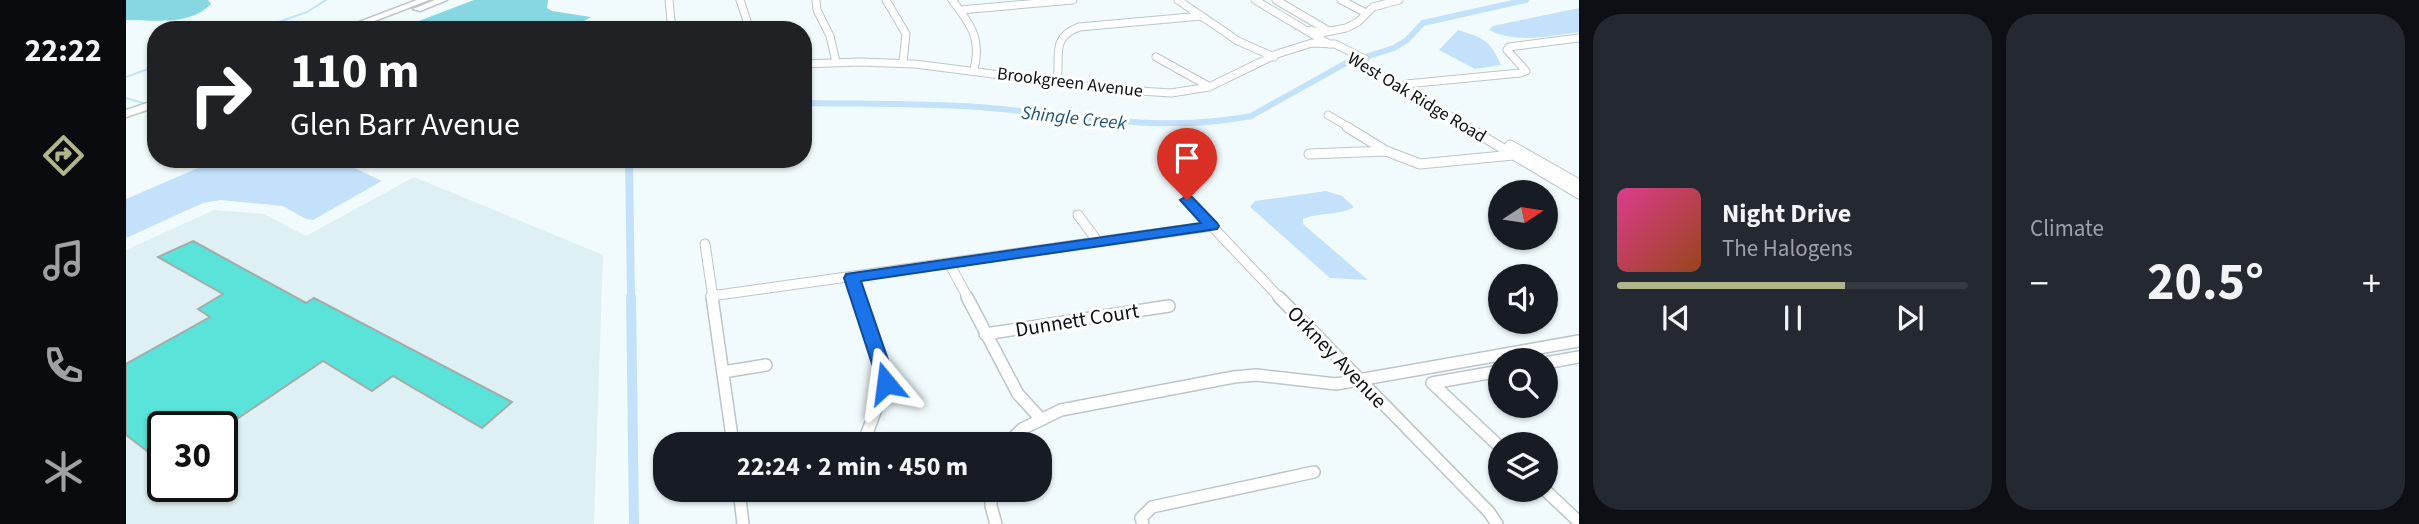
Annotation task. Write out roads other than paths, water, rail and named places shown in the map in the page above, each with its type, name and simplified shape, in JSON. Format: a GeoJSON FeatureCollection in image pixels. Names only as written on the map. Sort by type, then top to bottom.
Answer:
{"type":"FeatureCollection","features":[{"type":"Feature","properties":{"kind":"highway"},"geometry":{"type":"LineString","coordinates":[[367,21],[425,0]]}},
{"type":"Feature","properties":{"kind":"highway"},"geometry":{"type":"LineString","coordinates":[[385,21],[443,0]]}},
{"type":"Feature","properties":{"kind":"highway"},"geometry":{"type":"LineString","coordinates":[[126,106],[147,99]]}},
{"type":"Feature","properties":{"kind":"highway"},"geometry":{"type":"LineString","coordinates":[[126,114],[147,106]]}},
{"type":"Feature","properties":{"kind":"street"},"geometry":{"type":"LineString","coordinates":[[668,0],[671,21]]}},
{"type":"Feature","properties":{"kind":"street"},"geometry":{"type":"LineString","coordinates":[[740,0],[747,21]]}},
{"type":"Feature","properties":{"kind":"street"},"geometry":{"type":"LineString","coordinates":[[816,0],[817,10],[830,36],[836,62]]}},
{"type":"Feature","properties":{"kind":"street"},"geometry":{"type":"LineString","coordinates":[[886,0],[906,34],[903,62]]}},
{"type":"Feature","properties":{"kind":"street"},"geometry":{"type":"LineString","coordinates":[[952,0],[979,40],[979,55],[974,69]]}},
{"type":"Feature","properties":{"kind":"street"},"geometry":{"type":"LineString","coordinates":[[960,10],[1073,0]]}},
{"type":"Feature","properties":{"kind":"street"},"geometry":{"type":"LineString","coordinates":[[1178,0],[1238,41],[1274,57]]}},
{"type":"Feature","properties":{"kind":"street"},"geometry":{"type":"LineString","coordinates":[[1245,0],[1318,45]]}},
{"type":"Feature","properties":{"kind":"street","name":"West Oak Ridge Road"},"geometry":{"type":"LineString","coordinates":[[1255,0],[1325,32],[1342,49]]}},
{"type":"Feature","properties":{"kind":"street"},"geometry":{"type":"LineString","coordinates":[[1276,0],[1325,32],[1358,22],[1382,3],[1399,0]]}},
{"type":"Feature","properties":{"kind":"street"},"geometry":{"type":"LineString","coordinates":[[1341,0],[1366,13]]}},
{"type":"Feature","properties":{"kind":"street","name":"West Oak Ridge Road"},"geometry":{"type":"LineString","coordinates":[[1265,3],[1328,44],[1406,84],[1579,184]]}},
{"type":"Feature","properties":{"kind":"street"},"geometry":{"type":"LineString","coordinates":[[1057,81],[1061,60],[1058,44],[1065,31],[1079,27],[1202,16]]}},
{"type":"Feature","properties":{"kind":"street"},"geometry":{"type":"LineString","coordinates":[[1406,84],[1520,73],[1526,71],[1524,66],[1511,56],[1507,50],[1509,47],[1579,38]]}},
{"type":"Feature","properties":{"kind":"street"},"geometry":{"type":"LineString","coordinates":[[1328,44],[1368,63]]}},
{"type":"Feature","properties":{"kind":"street","name":"Brookgreen Avenue"},"geometry":{"type":"LineString","coordinates":[[812,63],[903,62],[1141,92],[1190,91],[1210,87],[1287,50],[1328,44]]}},
{"type":"Feature","properties":{"kind":"street"},"geometry":{"type":"LineString","coordinates":[[1156,57],[1210,87]]}},
{"type":"Feature","properties":{"kind":"street","name":"West Oak Ridge Road"},"geometry":{"type":"LineString","coordinates":[[1368,63],[1457,121],[1535,167],[1546,170],[1579,192]]}},
{"type":"Feature","properties":{"kind":"street"},"geometry":{"type":"LineString","coordinates":[[1328,115],[1386,151],[1408,161],[1433,164],[1514,155]]}},
{"type":"Feature","properties":{"kind":"street"},"geometry":{"type":"LineString","coordinates":[[1457,121],[1468,123],[1497,141],[1505,142]]}},
{"type":"Feature","properties":{"kind":"street"},"geometry":{"type":"LineString","coordinates":[[1309,154],[1386,151]]}},
{"type":"Feature","properties":{"kind":"street","name":"Orkney Avenue"},"geometry":{"type":"LineString","coordinates":[[1187,200],[1493,518]]}},
{"type":"Feature","properties":{"kind":"street"},"geometry":{"type":"LineString","coordinates":[[1078,215],[1098,242]]}},
{"type":"Feature","properties":{"kind":"street"},"geometry":{"type":"LineString","coordinates":[[711,296],[1212,226]]}},
{"type":"Feature","properties":{"kind":"street"},"geometry":{"type":"LineString","coordinates":[[705,244],[731,432]]}},
{"type":"Feature","properties":{"kind":"street"},"geometry":{"type":"LineString","coordinates":[[948,264],[1018,394],[1040,418]]}},
{"type":"Feature","properties":{"kind":"street"},"geometry":{"type":"LineString","coordinates":[[852,278],[886,383],[867,432]]}},
{"type":"Feature","properties":{"kind":"street","name":"Dunnett Court"},"geometry":{"type":"LineString","coordinates":[[985,334],[1169,306]]}},
{"type":"Feature","properties":{"kind":"street"},"geometry":{"type":"LineString","coordinates":[[1019,432],[1040,418],[1060,410],[1256,374],[1336,384],[1579,341]]}},
{"type":"Feature","properties":{"kind":"street"},"geometry":{"type":"LineString","coordinates":[[1558,361],[1579,357]]}},
{"type":"Feature","properties":{"kind":"street"},"geometry":{"type":"LineString","coordinates":[[723,372],[766,365]]}},
{"type":"Feature","properties":{"kind":"street"},"geometry":{"type":"LineString","coordinates":[[1488,373],[1432,383],[1488,436]]}},
{"type":"Feature","properties":{"kind":"street"},"geometry":{"type":"LineString","coordinates":[[1143,524],[1141,518],[1152,507],[1314,472]]}},
{"type":"Feature","properties":{"kind":"street"},"geometry":{"type":"LineString","coordinates":[[740,502],[743,524]]}},
{"type":"Feature","properties":{"kind":"street"},"geometry":{"type":"LineString","coordinates":[[991,502],[996,524]]}},
{"type":"Feature","properties":{"kind":"street"},"geometry":{"type":"LineString","coordinates":[[1558,502],[1579,522]]}},
{"type":"Feature","properties":{"kind":"waterway"},"geometry":{"type":"LineString","coordinates":[[282,21],[307,12],[326,0]]}},
{"type":"Feature","properties":{"kind":"waterway","name":"Shingle Creek"},"geometry":{"type":"LineString","coordinates":[[812,103],[957,106],[1149,123],[1217,121],[1251,116],[1346,63],[1394,48],[1407,40],[1423,23],[1526,0]]}},
{"type":"Feature","properties":{"kind":"waterway"},"geometry":{"type":"LineString","coordinates":[[126,77],[147,69]]}},
{"type":"Feature","properties":{"kind":"waterway","name":"Shingle Creek"},"geometry":{"type":"LineString","coordinates":[[126,98],[146,104]]}},
{"type":"Feature","properties":{"kind":"waterway"},"geometry":{"type":"LineString","coordinates":[[629,168],[631,298]]}},
{"type":"Feature","properties":{"kind":"waterway"},"geometry":{"type":"LineString","coordinates":[[631,297],[634,524]]}}]}
